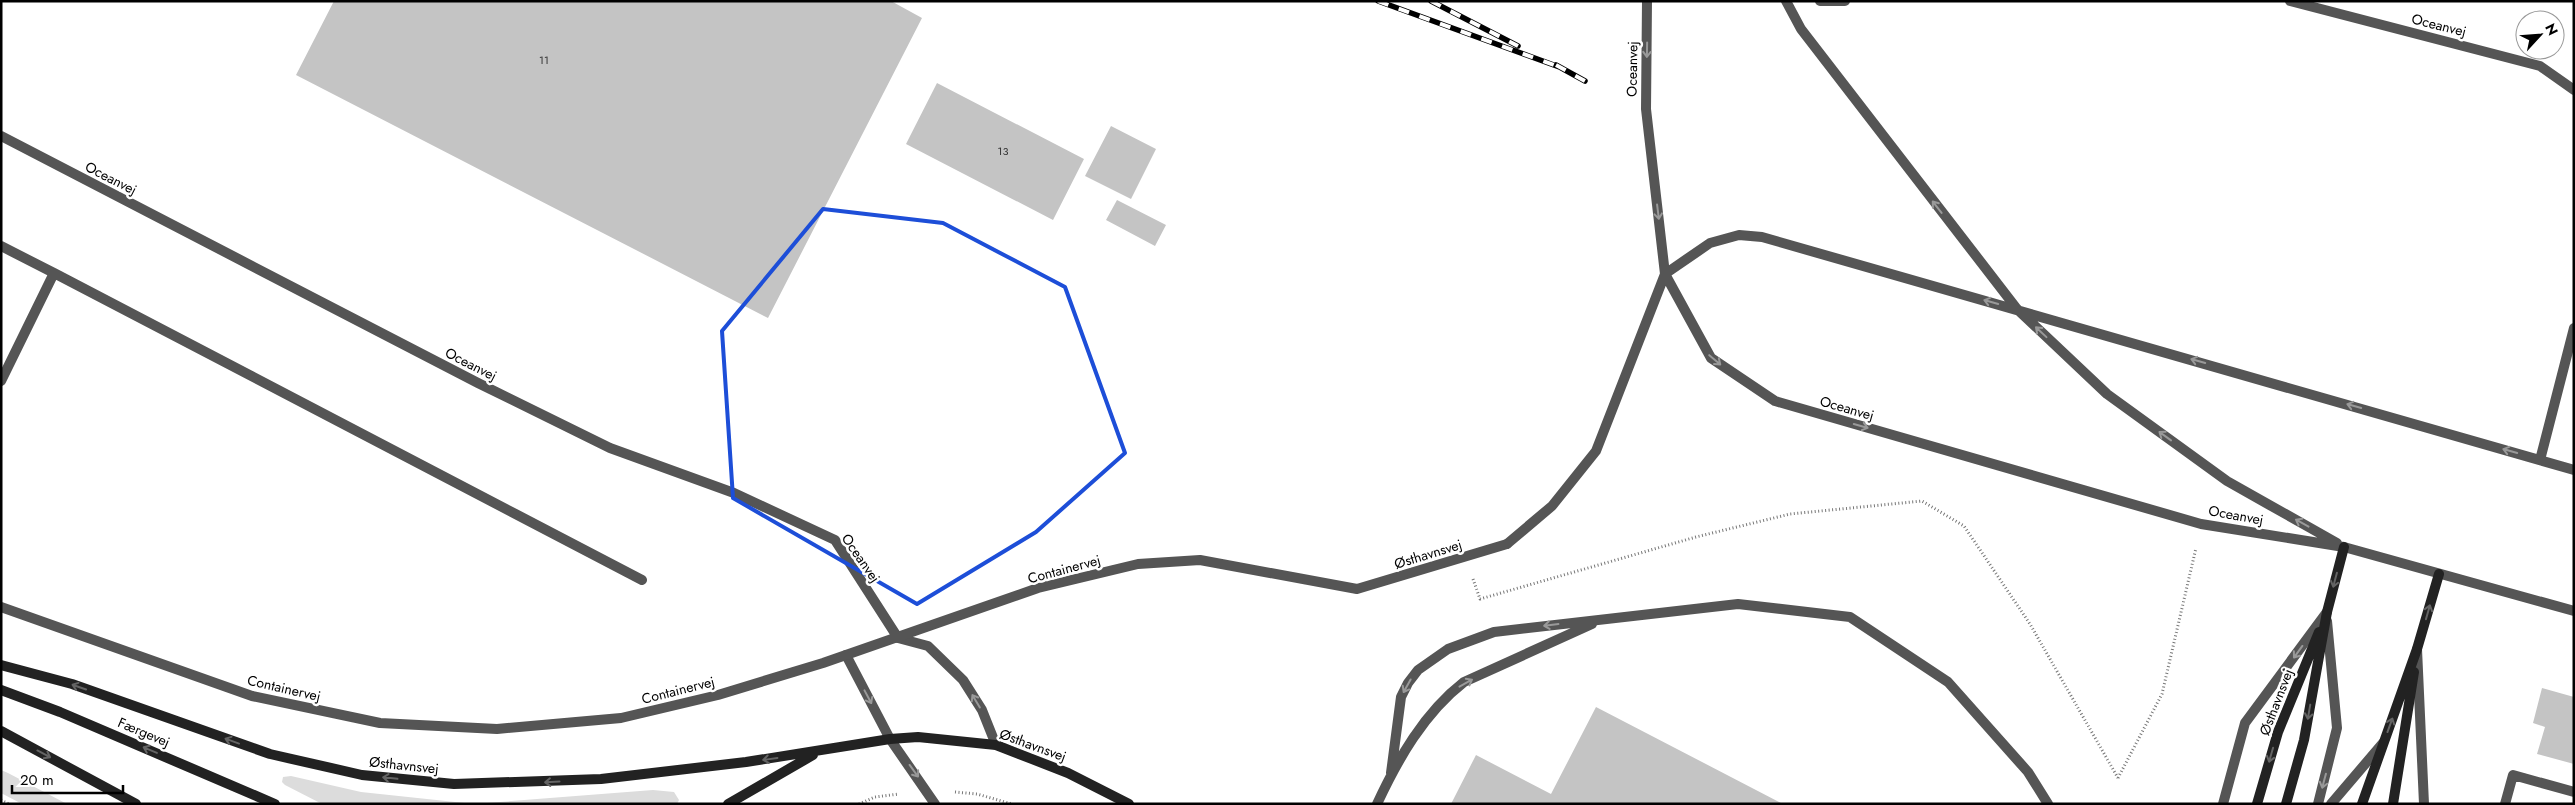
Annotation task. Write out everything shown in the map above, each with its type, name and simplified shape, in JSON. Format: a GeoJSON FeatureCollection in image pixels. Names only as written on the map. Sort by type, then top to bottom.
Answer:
{"type":"FeatureCollection","features":[{"type":"Feature","properties":{"kind":"street","name":"Oceanvej"},"geometry":{"type":"LineString","coordinates":[[1647,1],[1646,109],[1665,274],[1711,358],[1775,401],[2201,524],[2344,548],[2574,611]]}},
{"type":"Feature","properties":{"kind":"street","name":"Oceanvej"},"geometry":{"type":"LineString","coordinates":[[1786,1],[1801,30],[2017,309],[2107,394],[2227,481],[2344,548]]}},
{"type":"Feature","properties":{"kind":"street"},"geometry":{"type":"LineString","coordinates":[[1820,1],[1845,1]]}},
{"type":"Feature","properties":{"kind":"street","name":"Oceanvej"},"geometry":{"type":"LineString","coordinates":[[2290,1],[2540,66],[2574,90]]}},
{"type":"Feature","properties":{"kind":"street","name":"Oceanvej"},"geometry":{"type":"LineString","coordinates":[[1,136],[478,383],[610,448],[734,493],[835,540],[898,638]]}},
{"type":"Feature","properties":{"kind":"street"},"geometry":{"type":"LineString","coordinates":[[1665,274],[1710,243],[1740,235],[1762,237],[2574,470]]}},
{"type":"Feature","properties":{"kind":"street"},"geometry":{"type":"LineString","coordinates":[[1,246],[642,580]]}},
{"type":"Feature","properties":{"kind":"street"},"geometry":{"type":"LineString","coordinates":[[1,381],[54,273]]}},
{"type":"Feature","properties":{"kind":"street","name":"Østhavnsvej"},"geometry":{"type":"LineString","coordinates":[[1357,589],[1507,544],[1552,506],[1596,451],[1665,274]]}},
{"type":"Feature","properties":{"kind":"street"},"geometry":{"type":"LineString","coordinates":[[2540,460],[2574,328]]}},
{"type":"Feature","properties":{"kind":"street","name":"Østhavnsvej"},"geometry":{"type":"LineString","coordinates":[[2286,804],[2304,740],[2326,612],[2344,548]]}},
{"type":"Feature","properties":{"kind":"street","name":"Containervej"},"geometry":{"type":"LineString","coordinates":[[1,607],[252,696],[380,724],[497,729],[621,718],[718,694],[898,638],[1038,588],[1138,564],[1200,560],[1357,589]]}},
{"type":"Feature","properties":{"kind":"street"},"geometry":{"type":"LineString","coordinates":[[2362,804],[2418,649],[2439,574]]}},
{"type":"Feature","properties":{"kind":"street"},"geometry":{"type":"LineString","coordinates":[[1391,773],[1401,697],[1408,683],[1430,659],[1448,649],[1494,632],[1738,604],[1850,617],[1948,682],[2028,772],[2048,804]]}},
{"type":"Feature","properties":{"kind":"street"},"geometry":{"type":"LineString","coordinates":[[2223,804],[2245,723],[2326,612]]}},
{"type":"Feature","properties":{"kind":"street"},"geometry":{"type":"LineString","coordinates":[[2318,804],[2338,728],[2326,612]]}},
{"type":"Feature","properties":{"kind":"street","name":"Østhavnsvej"},"geometry":{"type":"LineString","coordinates":[[2257,804],[2278,732],[2326,612]]}},
{"type":"Feature","properties":{"kind":"street"},"geometry":{"type":"LineString","coordinates":[[1377,804],[1391,773],[1432,712],[1464,682],[1506,665],[1599,620]]}},
{"type":"Feature","properties":{"kind":"street"},"geometry":{"type":"LineString","coordinates":[[898,638],[928,646],[964,680],[982,710],[996,745]]}},
{"type":"Feature","properties":{"kind":"street"},"geometry":{"type":"LineString","coordinates":[[2392,804],[2418,649]]}},
{"type":"Feature","properties":{"kind":"street"},"geometry":{"type":"LineString","coordinates":[[2418,649],[2424,804]]}},
{"type":"Feature","properties":{"kind":"street"},"geometry":{"type":"LineString","coordinates":[[846,655],[890,739],[935,804]]}},
{"type":"Feature","properties":{"kind":"street","name":"Østhavnsvej"},"geometry":{"type":"LineString","coordinates":[[1,665],[72,684],[270,754],[362,775],[454,784],[601,779],[818,752],[890,739],[918,737],[996,745],[1068,773],[1129,804]]}},
{"type":"Feature","properties":{"kind":"street","name":"Færgevej"},"geometry":{"type":"LineString","coordinates":[[1,690],[69,716],[275,804]]}},
{"type":"Feature","properties":{"kind":"street"},"geometry":{"type":"LineString","coordinates":[[1,731],[136,804]]}},
{"type":"Feature","properties":{"kind":"street"},"geometry":{"type":"LineString","coordinates":[[2331,804],[2383,743]]}},
{"type":"Feature","properties":{"kind":"street","name":"Østhavnsvej"},"geometry":{"type":"LineString","coordinates":[[728,804],[818,752]]}},
{"type":"Feature","properties":{"kind":"street"},"geometry":{"type":"LineString","coordinates":[[2505,804],[2513,775],[2574,792]]}},
{"type":"Feature","properties":{"kind":"path"},"geometry":{"type":"LineString","coordinates":[[1465,557],[1480,599],[1696,538],[1790,514],[1922,501],[1964,526],[2030,624],[2118,778],[2162,694],[2201,524]]}},
{"type":"Feature","properties":{"kind":"path"},"geometry":{"type":"LineString","coordinates":[[1,800],[9,804]]}},
{"type":"Feature","properties":{"kind":"highlighted area"},"geometry":{"type":"Polygon","coordinates":[[[823,209],[943,223],[1065,287],[1125,453],[1036,532],[917,604],[733,498],[722,331],[823,209]]]}},
{"type":"Feature","properties":{"kind":"shaded area"},"geometry":{"type":"Polygon","coordinates":[[[1,770],[67,804],[22,804],[1,793],[1,770]]]}},
{"type":"Feature","properties":{"kind":"shaded area"},"geometry":{"type":"Polygon","coordinates":[[[291,776],[361,792],[474,804],[322,804],[282,782],[283,777],[291,776]]]}},
{"type":"Feature","properties":{"kind":"shaded area"},"geometry":{"type":"Polygon","coordinates":[[[653,790],[674,792],[679,800],[677,804],[474,804],[653,790]]]}},
{"type":"Feature","properties":{"kind":"building"},"geometry":{"type":"Polygon","coordinates":[[[334,1],[891,1],[922,18],[768,318],[296,75],[334,1]]]}},
{"type":"Feature","properties":{"kind":"building"},"geometry":{"type":"Polygon","coordinates":[[[937,83],[1084,159],[1053,220],[906,144],[937,83]]]}},
{"type":"Feature","properties":{"kind":"building"},"geometry":{"type":"Polygon","coordinates":[[[1111,126],[1156,149],[1131,199],[1085,176],[1111,126]]]}},
{"type":"Feature","properties":{"kind":"building"},"geometry":{"type":"Polygon","coordinates":[[[1117,200],[1166,225],[1155,246],[1106,220],[1117,200]]]}},
{"type":"Feature","properties":{"kind":"building"},"geometry":{"type":"Polygon","coordinates":[[[2542,688],[2574,697],[2574,764],[2537,754],[2545,727],[2533,723],[2542,688]]]}},
{"type":"Feature","properties":{"kind":"building"},"geometry":{"type":"Polygon","coordinates":[[[1596,707],[1783,804],[1451,804],[1476,755],[1551,794],[1596,707]]]}},
{"type":"Feature","properties":{"kind":"railway"},"geometry":{"type":"LineString","coordinates":[[1378,1],[1562,68]]}},
{"type":"Feature","properties":{"kind":"railway"},"geometry":{"type":"LineString","coordinates":[[1431,1],[1518,46]]}},
{"type":"Feature","properties":{"kind":"railway"},"geometry":{"type":"LineString","coordinates":[[1556,65],[1585,81]]}}]}
